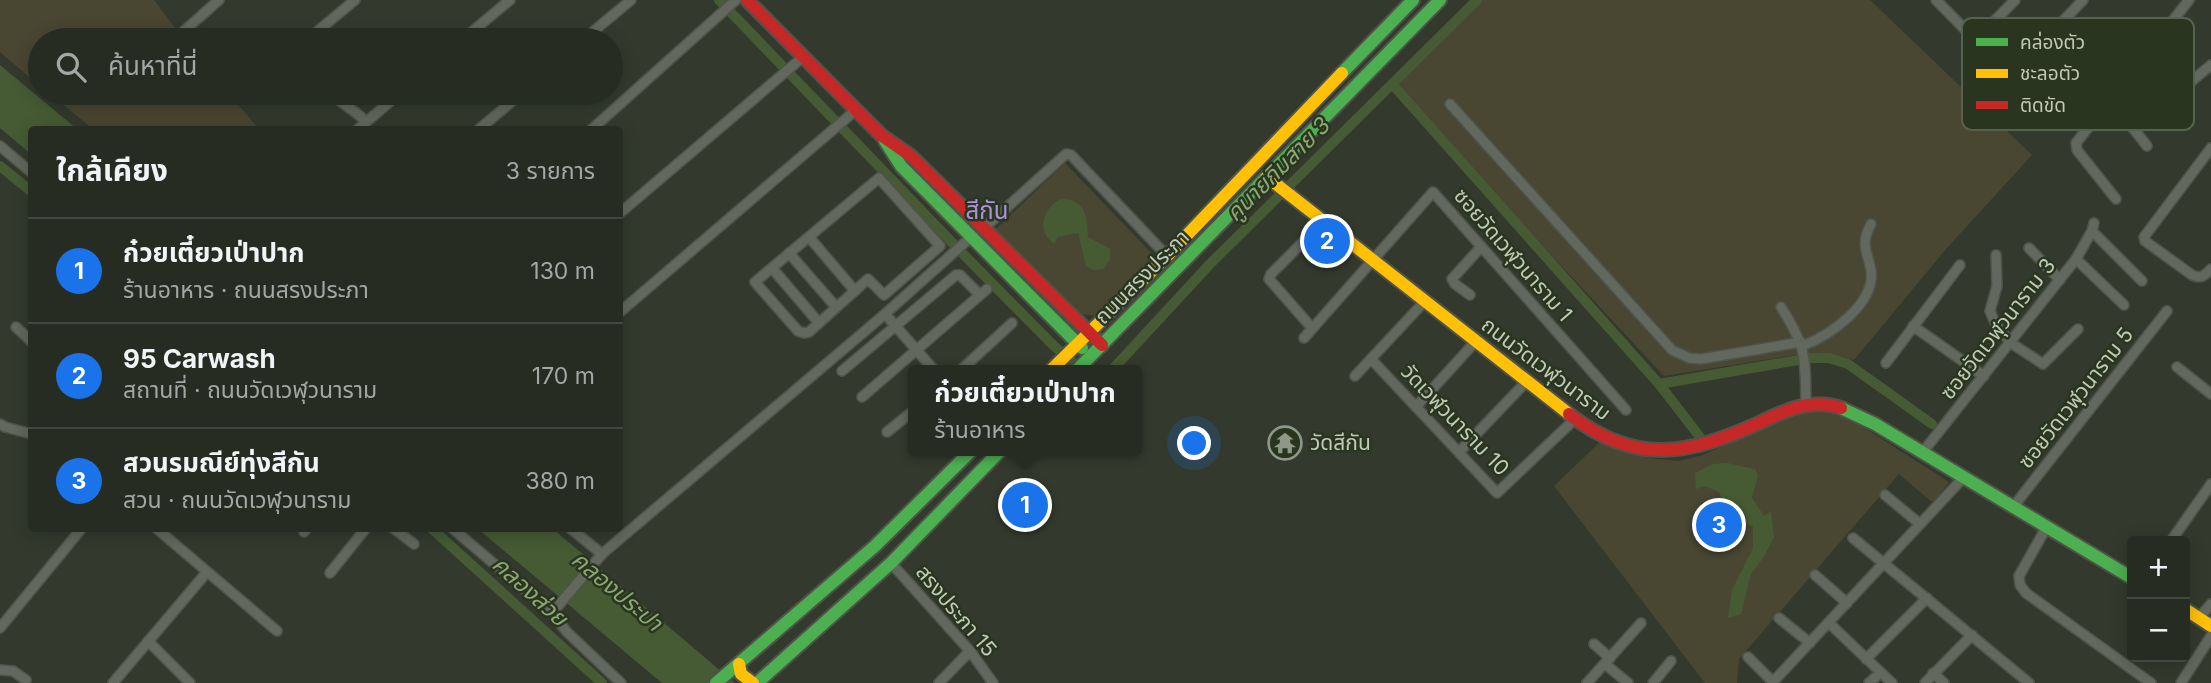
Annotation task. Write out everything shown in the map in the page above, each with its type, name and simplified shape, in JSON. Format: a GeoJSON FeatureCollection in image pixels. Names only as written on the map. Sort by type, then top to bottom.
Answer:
{"type":"FeatureCollection","features":[{"type":"Feature","properties":{"kind":"street"},"geometry":{"type":"LineString","coordinates":[[187,28],[219,0]]}},
{"type":"Feature","properties":{"kind":"street"},"geometry":{"type":"LineString","coordinates":[[321,28],[355,0]]}},
{"type":"Feature","properties":{"kind":"street"},"geometry":{"type":"LineString","coordinates":[[476,28],[510,0]]}},
{"type":"Feature","properties":{"kind":"street"},"geometry":{"type":"LineString","coordinates":[[597,28],[631,0]]}},
{"type":"Feature","properties":{"kind":"street"},"geometry":{"type":"LineString","coordinates":[[747,0],[798,62],[856,110],[881,135],[911,156],[1102,345]]}},
{"type":"Feature","properties":{"kind":"street","name":"ถนนสรงประภา"},"geometry":{"type":"LineString","coordinates":[[1057,365],[1167,256],[1413,0]]}},
{"type":"Feature","properties":{"kind":"street","name":"ถนนสรงประภา"},"geometry":{"type":"LineString","coordinates":[[1084,363],[1277,185],[1440,0]]}},
{"type":"Feature","properties":{"kind":"street"},"geometry":{"type":"LineString","coordinates":[[1997,18],[2015,0]]}},
{"type":"Feature","properties":{"kind":"street"},"geometry":{"type":"LineString","coordinates":[[2065,18],[2082,0]]}},
{"type":"Feature","properties":{"kind":"street"},"geometry":{"type":"LineString","coordinates":[[1940,1],[1962,26]]}},
{"type":"Feature","properties":{"kind":"street"},"geometry":{"type":"LineString","coordinates":[[623,101],[734,2]]}},
{"type":"Feature","properties":{"kind":"street"},"geometry":{"type":"LineString","coordinates":[[2175,18],[2189,2]]}},
{"type":"Feature","properties":{"kind":"street"},"geometry":{"type":"LineString","coordinates":[[623,209],[798,62]]}},
{"type":"Feature","properties":{"kind":"street"},"geometry":{"type":"LineString","coordinates":[[2194,79],[2211,65]]}},
{"type":"Feature","properties":{"kind":"street"},"geometry":{"type":"LineString","coordinates":[[1450,104],[1672,351],[1689,358],[1700,359],[1802,346],[1818,340],[1841,324],[1857,307],[1870,286],[1871,270],[1865,256],[1864,241],[1871,224]]}},
{"type":"Feature","properties":{"kind":"street"},"geometry":{"type":"LineString","coordinates":[[344,105],[358,112],[366,122]]}},
{"type":"Feature","properties":{"kind":"street"},"geometry":{"type":"LineString","coordinates":[[362,126],[386,105]]}},
{"type":"Feature","properties":{"kind":"street"},"geometry":{"type":"LineString","coordinates":[[483,126],[508,105]]}},
{"type":"Feature","properties":{"kind":"street"},"geometry":{"type":"LineString","coordinates":[[595,126],[619,105]]}},
{"type":"Feature","properties":{"kind":"street"},"geometry":{"type":"LineString","coordinates":[[623,309],[856,110]]}},
{"type":"Feature","properties":{"kind":"street"},"geometry":{"type":"LineString","coordinates":[[2086,130],[2076,142],[2077,150],[2116,199]]}},
{"type":"Feature","properties":{"kind":"street"},"geometry":{"type":"LineString","coordinates":[[2134,130],[2147,146]]}},
{"type":"Feature","properties":{"kind":"street"},"geometry":{"type":"LineString","coordinates":[[881,135],[901,166],[970,237],[1084,363]]}},
{"type":"Feature","properties":{"kind":"street"},"geometry":{"type":"LineString","coordinates":[[0,146],[28,170]]}},
{"type":"Feature","properties":{"kind":"street"},"geometry":{"type":"LineString","coordinates":[[2211,148],[2144,237],[2145,241],[2192,275],[2204,276],[2211,269]]}},
{"type":"Feature","properties":{"kind":"street"},"geometry":{"type":"LineString","coordinates":[[984,228],[1066,154],[1071,155],[1167,256]]}},
{"type":"Feature","properties":{"kind":"street"},"geometry":{"type":"LineString","coordinates":[[879,178],[940,246],[884,295],[868,279],[807,333],[798,331],[755,282],[789,253],[879,178]]}},
{"type":"Feature","properties":{"kind":"street","name":"ถนนวัดเวฬุวนาราม"},"geometry":{"type":"LineString","coordinates":[[1277,185],[1575,419],[1611,440],[1639,449],[1672,453],[1697,449],[1806,403],[1828,403],[1847,409],[2127,575]]}},
{"type":"Feature","properties":{"kind":"street","name":"ซอยวัดเวฬุวนาราม 1"},"geometry":{"type":"LineString","coordinates":[[1373,260],[1433,192],[1626,410]]}},
{"type":"Feature","properties":{"kind":"street"},"geometry":{"type":"LineString","coordinates":[[1312,328],[1269,279],[1323,222]]}},
{"type":"Feature","properties":{"kind":"street","name":"ซอยวัดเวฬุวนาราม 3"},"geometry":{"type":"LineString","coordinates":[[1922,453],[2076,259],[2093,227],[2142,281]]}},
{"type":"Feature","properties":{"kind":"street"},"geometry":{"type":"LineString","coordinates":[[809,237],[855,291]]}},
{"type":"Feature","properties":{"kind":"street"},"geometry":{"type":"LineString","coordinates":[[552,613],[602,554],[885,314],[970,237]]}},
{"type":"Feature","properties":{"kind":"street"},"geometry":{"type":"LineString","coordinates":[[1470,295],[1452,279],[1481,247]]}},
{"type":"Feature","properties":{"kind":"street"},"geometry":{"type":"LineString","coordinates":[[2029,248],[2060,280]]}},
{"type":"Feature","properties":{"kind":"street"},"geometry":{"type":"LineString","coordinates":[[789,253],[836,307]]}},
{"type":"Feature","properties":{"kind":"street"},"geometry":{"type":"LineString","coordinates":[[1997,255],[1997,286],[1990,311],[1996,325],[2011,343],[2043,364],[2078,329]]}},
{"type":"Feature","properties":{"kind":"street"},"geometry":{"type":"LineString","coordinates":[[2076,259],[2124,305]]}},
{"type":"Feature","properties":{"kind":"street"},"geometry":{"type":"LineString","coordinates":[[1304,338],[1373,260]]}},
{"type":"Feature","properties":{"kind":"street"},"geometry":{"type":"LineString","coordinates":[[1886,363],[1960,265]]}},
{"type":"Feature","properties":{"kind":"street"},"geometry":{"type":"LineString","coordinates":[[772,268],[819,323]]}},
{"type":"Feature","properties":{"kind":"street"},"geometry":{"type":"LineString","coordinates":[[842,371],[956,275],[984,292],[862,397]]}},
{"type":"Feature","properties":{"kind":"street"},"geometry":{"type":"LineString","coordinates":[[1355,376],[1425,301]]}},
{"type":"Feature","properties":{"kind":"street"},"geometry":{"type":"LineString","coordinates":[[1781,307],[1802,346],[1807,374],[1806,403]]}},
{"type":"Feature","properties":{"kind":"street","name":"ซอยวัดเวฬุวนาราม 5"},"geometry":{"type":"LineString","coordinates":[[2013,507],[2167,311]]}},
{"type":"Feature","properties":{"kind":"street"},"geometry":{"type":"LineString","coordinates":[[885,314],[929,365]]}},
{"type":"Feature","properties":{"kind":"street"},"geometry":{"type":"LineString","coordinates":[[966,365],[1012,323]]}},
{"type":"Feature","properties":{"kind":"street"},"geometry":{"type":"LineString","coordinates":[[1913,326],[1984,376]]}},
{"type":"Feature","properties":{"kind":"street"},"geometry":{"type":"LineString","coordinates":[[16,327],[28,338]]}},
{"type":"Feature","properties":{"kind":"street"},"geometry":{"type":"LineString","coordinates":[[1416,407],[1476,341]]}},
{"type":"Feature","properties":{"kind":"street","name":"วัดเวฬุวนาราม 10"},"geometry":{"type":"LineString","coordinates":[[1371,359],[1497,493],[1575,419]]}},
{"type":"Feature","properties":{"kind":"street"},"geometry":{"type":"LineString","coordinates":[[2177,367],[2211,394]]}},
{"type":"Feature","properties":{"kind":"street"},"geometry":{"type":"LineString","coordinates":[[1459,452],[1527,381]]}},
{"type":"Feature","properties":{"kind":"street"},"geometry":{"type":"LineString","coordinates":[[887,432],[908,415]]}},
{"type":"Feature","properties":{"kind":"street"},"geometry":{"type":"LineString","coordinates":[[0,424],[28,433]]}},
{"type":"Feature","properties":{"kind":"street"},"geometry":{"type":"LineString","coordinates":[[716,683],[875,546],[965,456]]}},
{"type":"Feature","properties":{"kind":"street"},"geometry":{"type":"LineString","coordinates":[[975,456],[986,466]]}},
{"type":"Feature","properties":{"kind":"street"},"geometry":{"type":"LineString","coordinates":[[739,664],[741,674],[755,683],[891,563],[995,456]]}},
{"type":"Feature","properties":{"kind":"street"},"geometry":{"type":"LineString","coordinates":[[1748,657],[1773,682],[1964,477]]}},
{"type":"Feature","properties":{"kind":"street"},"geometry":{"type":"LineString","coordinates":[[2175,536],[2211,484]]}},
{"type":"Feature","properties":{"kind":"street"},"geometry":{"type":"LineString","coordinates":[[1885,495],[1920,524]]}},
{"type":"Feature","properties":{"kind":"street"},"geometry":{"type":"LineString","coordinates":[[2046,528],[2019,576],[2020,585],[2026,593],[2151,683]]}},
{"type":"Feature","properties":{"kind":"street"},"geometry":{"type":"LineString","coordinates":[[0,628],[79,532]]}},
{"type":"Feature","properties":{"kind":"street"},"geometry":{"type":"LineString","coordinates":[[161,532],[277,631]]}},
{"type":"Feature","properties":{"kind":"street"},"geometry":{"type":"LineString","coordinates":[[330,573],[363,532]]}},
{"type":"Feature","properties":{"kind":"street"},"geometry":{"type":"LineString","coordinates":[[398,532],[414,544]]}},
{"type":"Feature","properties":{"kind":"street"},"geometry":{"type":"LineString","coordinates":[[457,532],[552,613],[567,632],[621,683]]}},
{"type":"Feature","properties":{"kind":"street"},"geometry":{"type":"LineString","coordinates":[[575,532],[602,554]]}},
{"type":"Feature","properties":{"kind":"street"},"geometry":{"type":"LineString","coordinates":[[1853,537],[2029,683]]}},
{"type":"Feature","properties":{"kind":"street","name":"สรงประภา 15"},"geometry":{"type":"LineString","coordinates":[[891,563],[970,650],[993,683]]}},
{"type":"Feature","properties":{"kind":"street"},"geometry":{"type":"LineString","coordinates":[[113,683],[206,572]]}},
{"type":"Feature","properties":{"kind":"street"},"geometry":{"type":"LineString","coordinates":[[1815,575],[1847,603]]}},
{"type":"Feature","properties":{"kind":"street"},"geometry":{"type":"LineString","coordinates":[[1867,659],[1927,598]]}},
{"type":"Feature","properties":{"kind":"street"},"geometry":{"type":"LineString","coordinates":[[2199,618],[2211,604]]}},
{"type":"Feature","properties":{"kind":"street"},"geometry":{"type":"LineString","coordinates":[[2190,612],[2211,626]]}},
{"type":"Feature","properties":{"kind":"street"},"geometry":{"type":"LineString","coordinates":[[1779,618],[1810,643]]}},
{"type":"Feature","properties":{"kind":"street"},"geometry":{"type":"LineString","coordinates":[[1587,683],[1641,623]]}},
{"type":"Feature","properties":{"kind":"street"},"geometry":{"type":"LineString","coordinates":[[1829,623],[1892,683]]}},
{"type":"Feature","properties":{"kind":"street"},"geometry":{"type":"LineString","coordinates":[[1925,683],[1972,635]]}},
{"type":"Feature","properties":{"kind":"street"},"geometry":{"type":"LineString","coordinates":[[2181,683],[2211,636]]}},
{"type":"Feature","properties":{"kind":"street"},"geometry":{"type":"LineString","coordinates":[[148,641],[190,683]]}},
{"type":"Feature","properties":{"kind":"street"},"geometry":{"type":"LineString","coordinates":[[1594,644],[1628,683]]}},
{"type":"Feature","properties":{"kind":"street"},"geometry":{"type":"LineString","coordinates":[[939,683],[970,650]]}},
{"type":"Feature","properties":{"kind":"street"},"geometry":{"type":"LineString","coordinates":[[1653,683],[1671,662]]}},
{"type":"Feature","properties":{"kind":"street"},"geometry":{"type":"LineString","coordinates":[[0,670],[13,671],[26,680]]}},
{"type":"Feature","properties":{"kind":"street"},"geometry":{"type":"LineString","coordinates":[[1870,683],[1880,673]]}},
{"type":"Feature","properties":{"kind":"street"},"geometry":{"type":"LineString","coordinates":[[1933,673],[1944,683]]}},
{"type":"Feature","properties":{"kind":"shaded area"},"geometry":{"type":"Polygon","coordinates":[[[0,0],[154,0],[175,28],[28,28],[28,76],[0,52],[0,0]]]}},
{"type":"Feature","properties":{"kind":"shaded area"},"geometry":{"type":"Polygon","coordinates":[[[1477,0],[1870,0],[1962,88],[1962,130],[2006,130],[2032,155],[1946,249],[1854,360],[1827,353],[1796,355],[1664,376],[1393,85],[1477,0]]]}},
{"type":"Feature","properties":{"kind":"shaded area"},"geometry":{"type":"Polygon","coordinates":[[[64,105],[238,105],[256,126],[89,126],[64,105]]]}},
{"type":"Feature","properties":{"kind":"shaded area"},"geometry":{"type":"Polygon","coordinates":[[[1065,163],[1157,259],[1098,316],[1082,314],[996,229],[1065,163]]]}},
{"type":"Feature","properties":{"kind":"shaded area"},"geometry":{"type":"Polygon","coordinates":[[[1826,408],[1846,416],[1949,482],[1933,503],[1899,474],[1739,659],[1737,683],[1705,683],[1554,486],[1601,441],[1648,458],[1679,461],[1703,455],[1798,410],[1826,408]]]}},
{"type":"Feature","properties":{"kind":"water"},"geometry":{"type":"Polygon","coordinates":[[[0,65],[28,88],[28,105],[48,105],[73,126],[28,126],[28,151],[0,128],[0,65]]]}},
{"type":"Feature","properties":{"kind":"water"},"geometry":{"type":"Polygon","coordinates":[[[1061,199],[1076,202],[1084,210],[1088,237],[1110,249],[1110,259],[1104,269],[1094,270],[1086,266],[1078,233],[1057,237],[1055,244],[1045,233],[1043,227],[1046,214],[1061,199]]]}},
{"type":"Feature","properties":{"kind":"water"},"geometry":{"type":"Polygon","coordinates":[[[1727,463],[1755,469],[1758,475],[1752,498],[1764,516],[1771,511],[1774,537],[1751,574],[1741,614],[1728,618],[1732,590],[1753,548],[1753,527],[1721,510],[1724,503],[1719,492],[1705,486],[1696,489],[1695,473],[1713,464],[1727,463]]]}},
{"type":"Feature","properties":{"kind":"water","name":"คลองประปา"},"geometry":{"type":"Polygon","coordinates":[[[482,532],[557,532],[735,683],[662,683],[482,532]]]}},
{"type":"Feature","properties":{"kind":"waterway"},"geometry":{"type":"LineString","coordinates":[[719,0],[968,259],[1076,365]]}},
{"type":"Feature","properties":{"kind":"waterway","name":"คูนายกิมสาย 3"},"geometry":{"type":"LineString","coordinates":[[1117,365],[1210,264],[1477,0]]}},
{"type":"Feature","properties":{"kind":"waterway"},"geometry":{"type":"LineString","coordinates":[[1393,85],[1659,384],[1810,358],[1829,358],[1848,364],[1932,424]]}},
{"type":"Feature","properties":{"kind":"waterway","name":"คลองส่วย"},"geometry":{"type":"LineString","coordinates":[[0,166],[28,189]]}},
{"type":"Feature","properties":{"kind":"waterway"},"geometry":{"type":"LineString","coordinates":[[1659,384],[1700,437]]}},
{"type":"Feature","properties":{"kind":"waterway","name":"คลองส่วย"},"geometry":{"type":"LineString","coordinates":[[435,532],[602,683]]}},
{"type":"Feature","properties":{"kind":"traffic: fast"},"geometry":{"type":"LineString","coordinates":[[1342,73],[1413,0]]}},
{"type":"Feature","properties":{"kind":"traffic: fast"},"geometry":{"type":"LineString","coordinates":[[1082,365],[1440,0]]}},
{"type":"Feature","properties":{"kind":"traffic: fast"},"geometry":{"type":"LineString","coordinates":[[885,141],[901,166],[1082,348]]}},
{"type":"Feature","properties":{"kind":"traffic: fast"},"geometry":{"type":"LineString","coordinates":[[1841,408],[1875,424],[2127,575]]}},
{"type":"Feature","properties":{"kind":"traffic: fast"},"geometry":{"type":"LineString","coordinates":[[716,683],[875,546],[966,456]]}},
{"type":"Feature","properties":{"kind":"traffic: fast"},"geometry":{"type":"LineString","coordinates":[[757,683],[891,563],[995,456]]}},
{"type":"Feature","properties":{"kind":"traffic: slow"},"geometry":{"type":"LineString","coordinates":[[1056,365],[1167,256],[1342,73]]}},
{"type":"Feature","properties":{"kind":"traffic: slow"},"geometry":{"type":"LineString","coordinates":[[1267,177],[1569,414]]}},
{"type":"Feature","properties":{"kind":"traffic: slow"},"geometry":{"type":"LineString","coordinates":[[2190,612],[2211,626]]}},
{"type":"Feature","properties":{"kind":"traffic: slow"},"geometry":{"type":"LineString","coordinates":[[739,664],[741,674],[753,683]]}},
{"type":"Feature","properties":{"kind":"traffic: jam"},"geometry":{"type":"LineString","coordinates":[[747,0],[881,135],[911,156],[1102,345]]}},
{"type":"Feature","properties":{"kind":"traffic: jam"},"geometry":{"type":"LineString","coordinates":[[1569,414],[1593,431],[1617,442],[1662,450],[1709,442],[1799,407],[1819,404],[1841,408]]}},
{"type":"Feature","properties":{"kind":"place","name":"95 Carwash"},"geometry":{"type":"Point","coordinates":[1327,241]}},
{"type":"Feature","properties":{"kind":"place","name":"วัดสีกัน"},"geometry":{"type":"Point","coordinates":[1285,443]}},
{"type":"Feature","properties":{"kind":"place","name":"ก๋วยเตี๋ยวเป่าปาก"},"geometry":{"type":"Point","coordinates":[1025,505]}},
{"type":"Feature","properties":{"kind":"place","name":"สวนรมณีย์ทุ่งสีกัน"},"geometry":{"type":"Point","coordinates":[1719,525]}},
{"type":"Feature","properties":{"kind":"district","name":"สีกัน"},"geometry":{"type":"Point","coordinates":[987,211]}}]}
